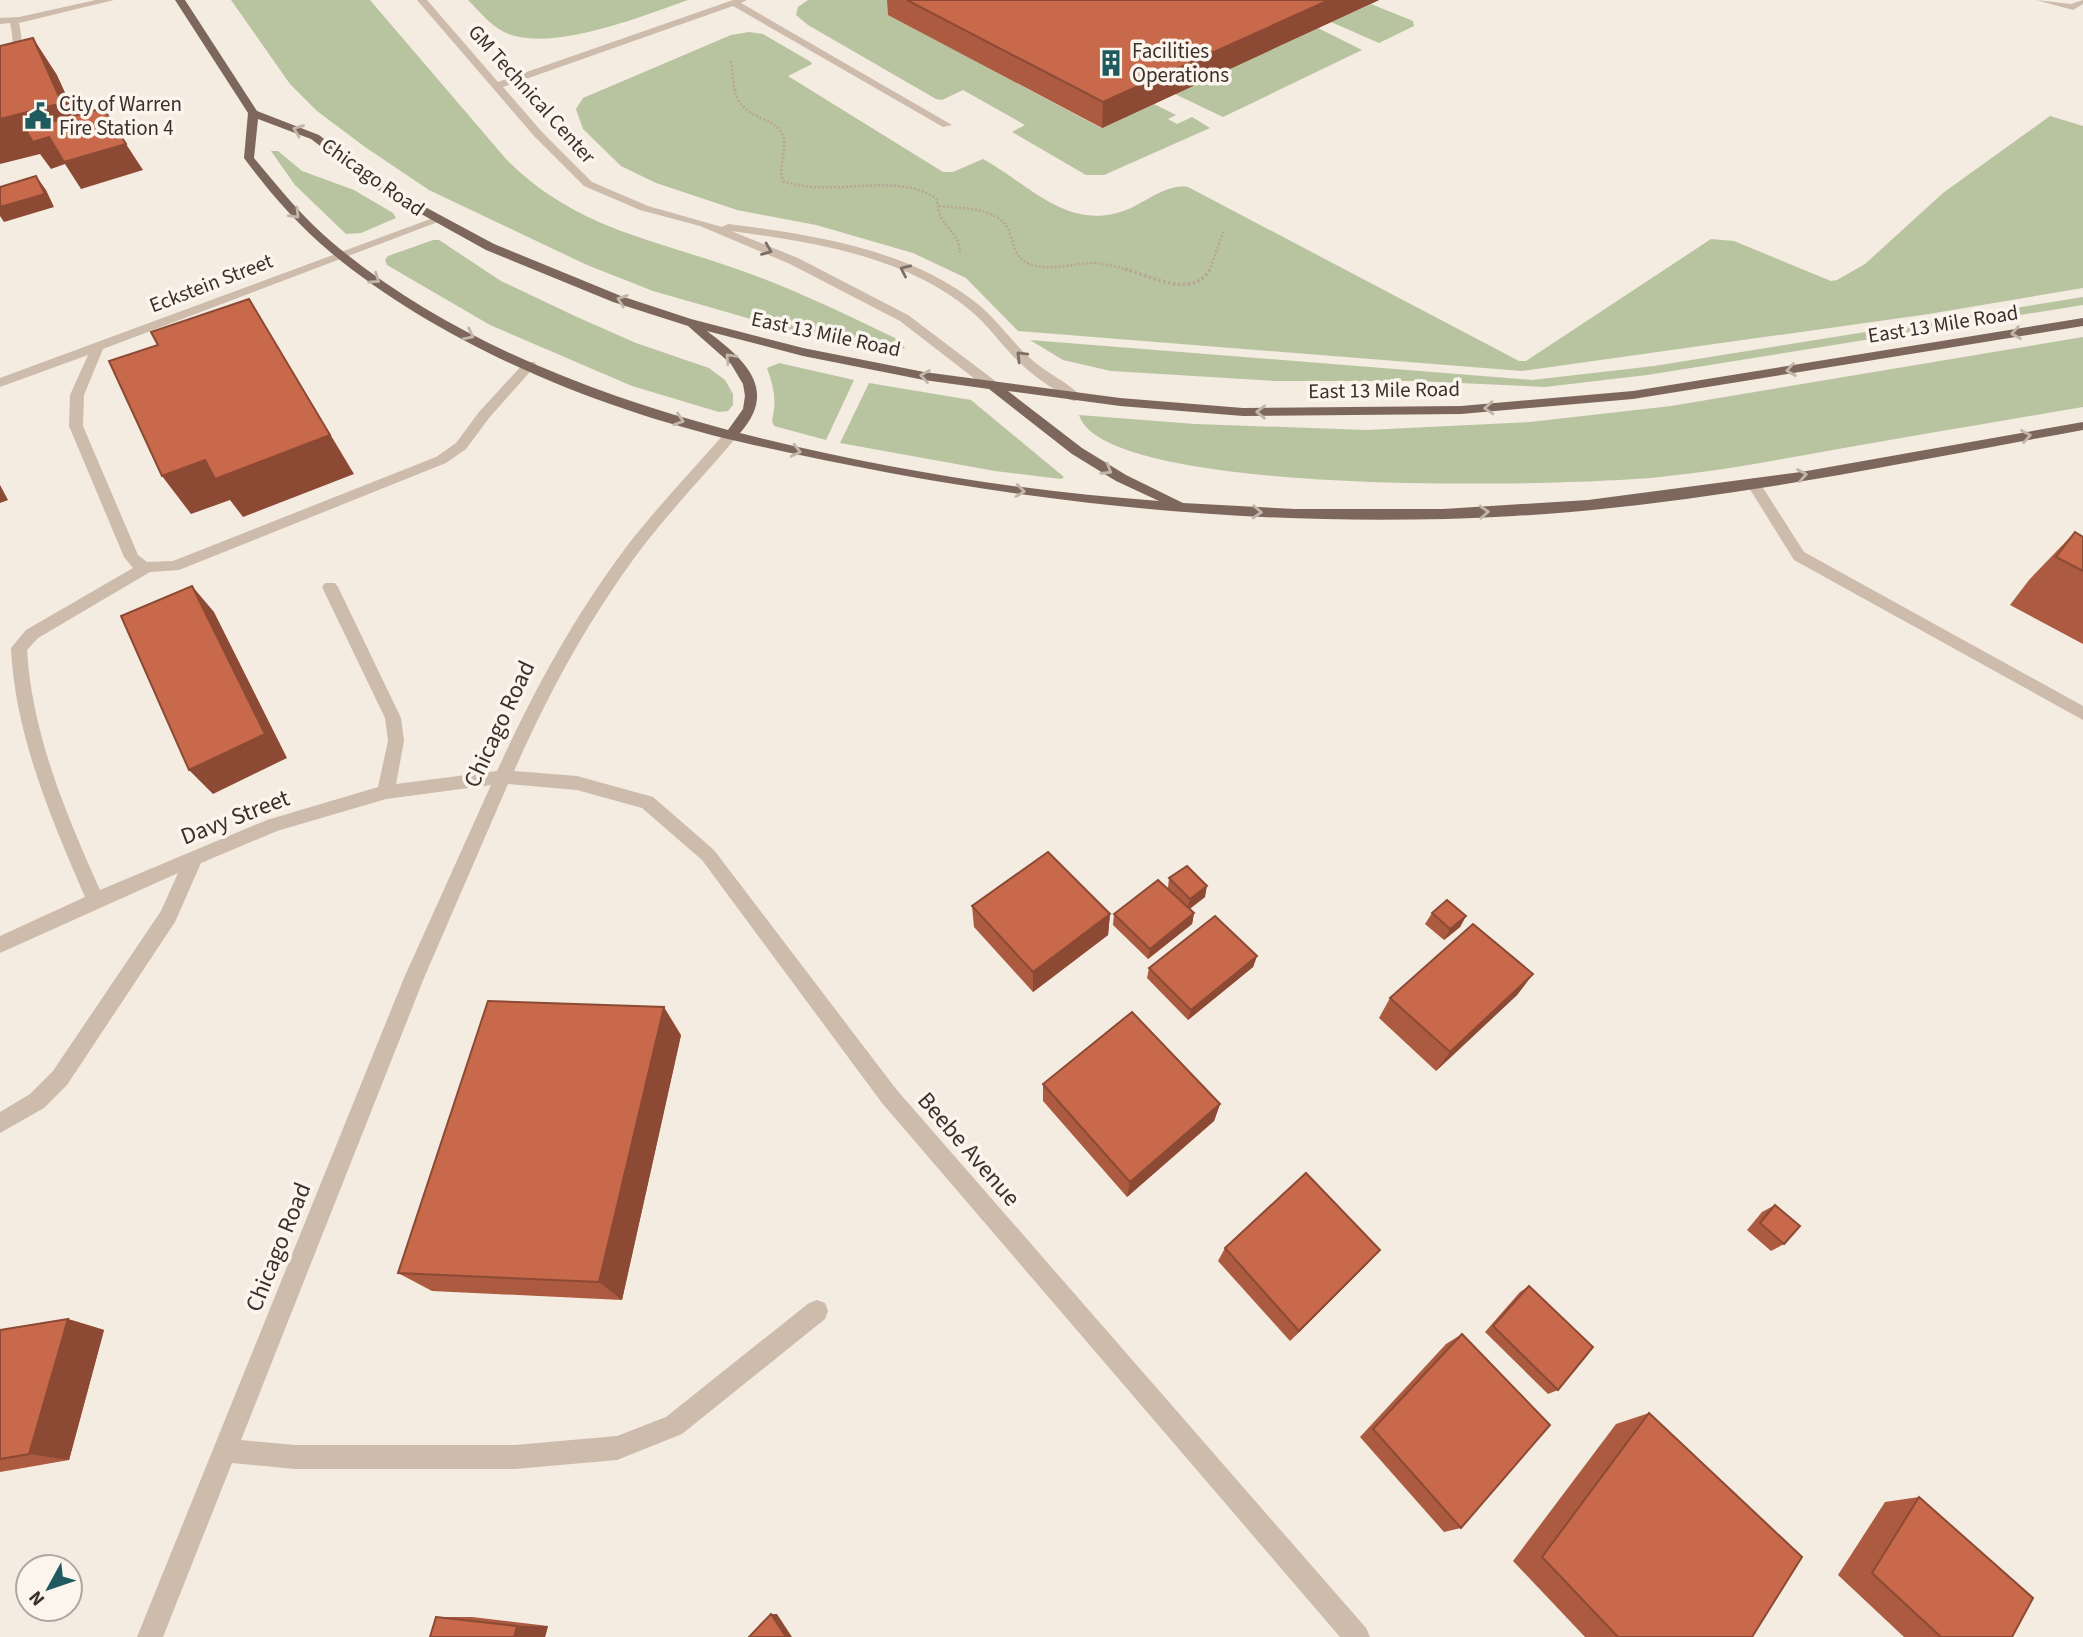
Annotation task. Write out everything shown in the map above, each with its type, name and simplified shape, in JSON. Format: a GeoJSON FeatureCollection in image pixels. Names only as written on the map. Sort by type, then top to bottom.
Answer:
{"type":"FeatureCollection","features":[{"type":"Feature","properties":{"kind":"main road"},"geometry":{"type":"LineString","coordinates":[[180,0],[253,113],[249,158],[292,212],[341,256],[377,281],[450,326],[530,365],[632,405],[730,436],[861,466],[991,488],[1189,509],[1313,515],[1425,515],[1591,504],[1753,483],[2083,426]]}},
{"type":"Feature","properties":{"kind":"main road","name":"Chicago Road"},"geometry":{"type":"LineString","coordinates":[[253,113],[315,137],[382,188],[437,220],[551,274],[687,322]]}},
{"type":"Feature","properties":{"kind":"main road"},"geometry":{"type":"LineString","coordinates":[[687,322],[728,354],[745,374],[753,393],[750,411],[730,436]]}},
{"type":"Feature","properties":{"kind":"main road","name":"East 13 Mile Road"},"geometry":{"type":"LineString","coordinates":[[687,322],[868,366],[1075,397],[1243,412],[1381,412],[1543,404],[1633,395],[2083,322]]}},
{"type":"Feature","properties":{"kind":"main road"},"geometry":{"type":"LineString","coordinates":[[993,386],[1077,451],[1121,478],[1189,509]]}},
{"type":"Feature","properties":{"kind":"street"},"geometry":{"type":"LineString","coordinates":[[0,21],[109,0]]}},
{"type":"Feature","properties":{"kind":"street","name":"GM Technical Center"},"geometry":{"type":"LineString","coordinates":[[422,0],[538,134],[588,184],[644,208],[704,225],[794,261],[904,318],[993,386]]}},
{"type":"Feature","properties":{"kind":"street"},"geometry":{"type":"LineString","coordinates":[[2041,0],[2073,6],[2083,0]]}},
{"type":"Feature","properties":{"kind":"street"},"geometry":{"type":"LineString","coordinates":[[498,85],[738,1],[947,125]]}},
{"type":"Feature","properties":{"kind":"street"},"geometry":{"type":"LineString","coordinates":[[0,73],[13,63],[20,47],[14,20]]}},
{"type":"Feature","properties":{"kind":"street","name":"Eckstein Street"},"geometry":{"type":"LineString","coordinates":[[0,383],[437,220]]}},
{"type":"Feature","properties":{"kind":"street","name":"GM Technical Center"},"geometry":{"type":"LineString","coordinates":[[704,225],[765,232],[872,255],[929,281],[966,301],[984,316],[1022,358],[1044,377],[1075,397]]}},
{"type":"Feature","properties":{"kind":"street"},"geometry":{"type":"LineString","coordinates":[[97,348],[77,395],[76,426],[131,557],[136,564],[147,568],[174,566],[441,460],[461,446],[530,365]]}},
{"type":"Feature","properties":{"kind":"street","name":"Chicago Road"},"geometry":{"type":"LineString","coordinates":[[150,1637],[414,978],[502,777],[553,671],[600,595],[640,540],[730,436]]}},
{"type":"Feature","properties":{"kind":"street"},"geometry":{"type":"LineString","coordinates":[[1753,483],[1799,556],[2083,714]]}},
{"type":"Feature","properties":{"kind":"street"},"geometry":{"type":"LineString","coordinates":[[96,901],[76,857],[34,737],[19,667],[19,648],[32,634],[147,568]]}},
{"type":"Feature","properties":{"kind":"street"},"geometry":{"type":"LineString","coordinates":[[330,587],[393,718],[396,741],[386,792]]}},
{"type":"Feature","properties":{"kind":"street","name":"Davy Street"},"geometry":{"type":"LineString","coordinates":[[0,945],[274,825],[386,792],[502,777]]}},
{"type":"Feature","properties":{"kind":"street","name":"Beebe Avenue"},"geometry":{"type":"LineString","coordinates":[[502,777],[577,783],[647,802],[708,855],[889,1097],[1357,1637]]}},
{"type":"Feature","properties":{"kind":"street"},"geometry":{"type":"LineString","coordinates":[[0,1123],[37,1101],[60,1078],[168,916],[194,858]]}},
{"type":"Feature","properties":{"kind":"street"},"geometry":{"type":"LineString","coordinates":[[225,1450],[295,1457],[515,1457],[617,1448],[674,1426],[817,1311]]}},
{"type":"Feature","properties":{"kind":"path"},"geometry":{"type":"LineString","coordinates":[[731,61],[737,101],[741,107],[774,125],[781,132],[784,140],[779,170],[783,181],[795,186],[845,190],[915,188],[932,193],[939,206],[937,214],[960,243],[960,254],[948,269],[929,281]]}},
{"type":"Feature","properties":{"kind":"path"},"geometry":{"type":"LineString","coordinates":[[939,206],[972,209],[999,218],[1005,223],[1016,257],[1026,264],[1042,267],[1102,264],[1186,286],[1198,284],[1206,278],[1224,230]]}},
{"type":"Feature","properties":{"kind":"green space"},"geometry":{"type":"Polygon","coordinates":[[[231,0],[370,0],[506,159],[530,181],[556,199],[608,226],[791,290],[897,339],[905,348],[891,352],[832,342],[653,291],[587,265],[429,190],[317,111],[290,84],[231,0]]]}},
{"type":"Feature","properties":{"kind":"green space"},"geometry":{"type":"Polygon","coordinates":[[[468,0],[688,0],[622,23],[570,36],[545,39],[523,38],[504,32],[489,22],[468,0]]]}},
{"type":"Feature","properties":{"kind":"green space"},"geometry":{"type":"Polygon","coordinates":[[[808,0],[927,0],[889,15],[1101,128],[1154,104],[1176,115],[1168,119],[1177,124],[1192,117],[1210,128],[1104,175],[1086,175],[1012,132],[1025,125],[963,90],[942,100],[936,99],[808,25],[796,15],[798,7],[808,0]]]}},
{"type":"Feature","properties":{"kind":"green space"},"geometry":{"type":"Polygon","coordinates":[[[1371,4],[1413,21],[1414,26],[1379,43],[1331,22],[1371,4]]]}},
{"type":"Feature","properties":{"kind":"green space"},"geometry":{"type":"Polygon","coordinates":[[[1318,28],[1362,50],[1223,117],[1175,94],[1318,28]]]}},
{"type":"Feature","properties":{"kind":"green space"},"geometry":{"type":"Polygon","coordinates":[[[749,32],[763,34],[811,62],[812,64],[788,76],[943,172],[953,172],[983,159],[1054,204],[1091,216],[1111,214],[1133,207],[1166,190],[1188,187],[1519,361],[1526,361],[1711,239],[1734,241],[1831,281],[1837,280],[1865,264],[1943,193],[2050,116],[2083,126],[2083,288],[1929,314],[1522,371],[1018,331],[966,278],[913,253],[816,225],[737,210],[656,183],[621,166],[583,129],[576,109],[583,98],[731,35],[749,32]]]}},
{"type":"Feature","properties":{"kind":"green space"},"geometry":{"type":"Polygon","coordinates":[[[271,151],[278,151],[302,171],[354,190],[393,213],[396,218],[361,233],[346,234],[295,185],[271,151]]]}},
{"type":"Feature","properties":{"kind":"green space"},"geometry":{"type":"Polygon","coordinates":[[[439,240],[501,281],[577,317],[636,343],[709,368],[725,380],[733,394],[733,405],[728,411],[719,412],[632,386],[490,325],[387,265],[385,260],[388,256],[439,240]]]}},
{"type":"Feature","properties":{"kind":"green space"},"geometry":{"type":"Polygon","coordinates":[[[2083,297],[2083,305],[1647,375],[1545,387],[1415,381],[1275,381],[1111,371],[1063,360],[1030,340],[1532,380],[1654,366],[2083,297]]]}},
{"type":"Feature","properties":{"kind":"green space"},"geometry":{"type":"Polygon","coordinates":[[[2083,337],[2083,407],[1749,465],[1660,477],[1537,483],[1446,483],[1347,481],[1252,474],[1169,461],[1108,442],[1079,415],[1195,424],[1367,430],[1530,422],[1671,406],[2083,337]]]}},
{"type":"Feature","properties":{"kind":"green space"},"geometry":{"type":"Polygon","coordinates":[[[779,363],[854,380],[826,440],[774,426],[774,394],[767,368],[779,363]]]}},
{"type":"Feature","properties":{"kind":"green space"},"geometry":{"type":"Polygon","coordinates":[[[869,383],[971,400],[1064,477],[1061,479],[995,471],[840,443],[869,383]]]}},
{"type":"Feature","properties":{"kind":"building","name":"Facilities Operations"},"geometry":{"type":"Polygon","coordinates":[[[907,0],[1329,0],[1103,102],[907,0]]]}},
{"type":"Feature","properties":{"kind":"building"},"geometry":{"type":"Polygon","coordinates":[[[33,38],[62,103],[0,119],[0,46],[33,38]]]}},
{"type":"Feature","properties":{"kind":"building"},"geometry":{"type":"Polygon","coordinates":[[[103,108],[126,144],[64,162],[49,137],[33,142],[25,129],[103,108]]]}},
{"type":"Feature","properties":{"kind":"building"},"geometry":{"type":"Polygon","coordinates":[[[36,176],[45,194],[0,207],[0,187],[36,176]]]}},
{"type":"Feature","properties":{"kind":"building"},"geometry":{"type":"Polygon","coordinates":[[[249,299],[330,435],[215,479],[205,460],[162,476],[109,361],[158,345],[151,332],[249,299]]]}},
{"type":"Feature","properties":{"kind":"building"},"geometry":{"type":"Polygon","coordinates":[[[2075,532],[2083,537],[2083,571],[2056,557],[2075,532]]]}},
{"type":"Feature","properties":{"kind":"building"},"geometry":{"type":"Polygon","coordinates":[[[192,586],[265,734],[189,770],[121,616],[192,586]]]}},
{"type":"Feature","properties":{"kind":"building"},"geometry":{"type":"Polygon","coordinates":[[[1048,852],[1110,914],[1033,972],[972,906],[1048,852]]]}},
{"type":"Feature","properties":{"kind":"building"},"geometry":{"type":"Polygon","coordinates":[[[1187,866],[1207,886],[1190,899],[1169,878],[1187,866]]]}},
{"type":"Feature","properties":{"kind":"building"},"geometry":{"type":"Polygon","coordinates":[[[1158,880],[1194,913],[1150,949],[1114,914],[1158,880]]]}},
{"type":"Feature","properties":{"kind":"building"},"geometry":{"type":"Polygon","coordinates":[[[1447,900],[1466,916],[1450,929],[1432,913],[1447,900]]]}},
{"type":"Feature","properties":{"kind":"building"},"geometry":{"type":"Polygon","coordinates":[[[1215,916],[1257,956],[1191,1010],[1149,968],[1215,916]]]}},
{"type":"Feature","properties":{"kind":"building"},"geometry":{"type":"Polygon","coordinates":[[[1473,924],[1533,974],[1450,1052],[1390,998],[1473,924]]]}},
{"type":"Feature","properties":{"kind":"building"},"geometry":{"type":"Polygon","coordinates":[[[488,1001],[664,1007],[599,1282],[398,1273],[488,1001]]]}},
{"type":"Feature","properties":{"kind":"building"},"geometry":{"type":"Polygon","coordinates":[[[1132,1012],[1220,1104],[1130,1182],[1043,1084],[1132,1012]]]}},
{"type":"Feature","properties":{"kind":"building"},"geometry":{"type":"Polygon","coordinates":[[[1306,1173],[1380,1250],[1299,1331],[1225,1248],[1306,1173]]]}},
{"type":"Feature","properties":{"kind":"building"},"geometry":{"type":"Polygon","coordinates":[[[1775,1205],[1800,1226],[1784,1244],[1760,1223],[1775,1205]]]}},
{"type":"Feature","properties":{"kind":"building"},"geometry":{"type":"Polygon","coordinates":[[[1529,1286],[1593,1347],[1558,1390],[1493,1326],[1529,1286]]]}},
{"type":"Feature","properties":{"kind":"building"},"geometry":{"type":"Polygon","coordinates":[[[68,1319],[29,1454],[0,1459],[0,1330],[68,1319]]]}},
{"type":"Feature","properties":{"kind":"building"},"geometry":{"type":"Polygon","coordinates":[[[1462,1334],[1550,1425],[1461,1528],[1373,1429],[1462,1334]]]}},
{"type":"Feature","properties":{"kind":"building"},"geometry":{"type":"Polygon","coordinates":[[[1649,1413],[1802,1557],[1752,1637],[1618,1637],[1542,1557],[1649,1413]]]}},
{"type":"Feature","properties":{"kind":"building"},"geometry":{"type":"Polygon","coordinates":[[[1919,1497],[2033,1598],[2012,1637],[1941,1637],[1872,1573],[1919,1497]]]}},
{"type":"Feature","properties":{"kind":"building"},"geometry":{"type":"Polygon","coordinates":[[[771,1614],[786,1637],[749,1637],[771,1614]]]}},
{"type":"Feature","properties":{"kind":"building"},"geometry":{"type":"Polygon","coordinates":[[[436,1617],[517,1626],[514,1637],[430,1637],[436,1617]]]}},
{"type":"Feature","properties":{"kind":"place","name":"Facilities Operations"},"geometry":{"type":"Point","coordinates":[1111,63]}},
{"type":"Feature","properties":{"kind":"place","name":"City of Warren Fire Station 4"},"geometry":{"type":"Point","coordinates":[38,116]}}]}
